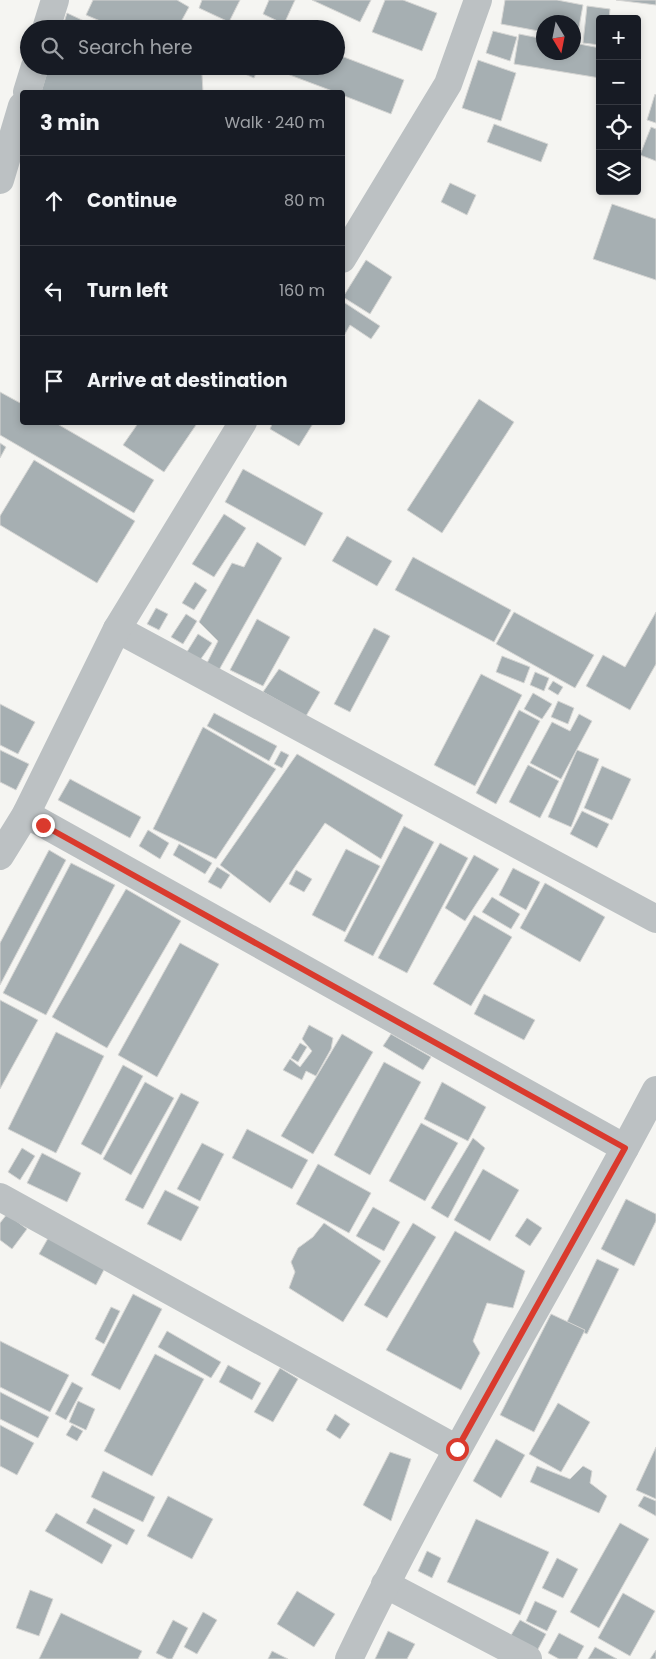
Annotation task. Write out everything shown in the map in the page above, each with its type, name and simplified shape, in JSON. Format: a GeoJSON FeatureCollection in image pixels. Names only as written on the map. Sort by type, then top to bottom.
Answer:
{"type":"FeatureCollection","features":[{"type":"Feature","properties":{"kind":"street"},"geometry":{"type":"LineString","coordinates":[[49,20],[55,0]]}},
{"type":"Feature","properties":{"kind":"street"},"geometry":{"type":"LineString","coordinates":[[345,253],[448,84],[478,0]]}},
{"type":"Feature","properties":{"kind":"street"},"geometry":{"type":"LineString","coordinates":[[28,90],[32,75]]}},
{"type":"Feature","properties":{"kind":"street"},"geometry":{"type":"LineString","coordinates":[[0,180],[20,113]]}},
{"type":"Feature","properties":{"kind":"street"},"geometry":{"type":"LineString","coordinates":[[0,856],[26,814],[117,629],[241,425]]}},
{"type":"Feature","properties":{"kind":"street"},"geometry":{"type":"LineString","coordinates":[[117,629],[656,920]]}},
{"type":"Feature","properties":{"kind":"street"},"geometry":{"type":"LineString","coordinates":[[26,814],[625,1148]]}},
{"type":"Feature","properties":{"kind":"street"},"geometry":{"type":"LineString","coordinates":[[349,1659],[385,1584],[457,1449],[656,1090]]}},
{"type":"Feature","properties":{"kind":"street"},"geometry":{"type":"LineString","coordinates":[[0,1197],[457,1449]]}},
{"type":"Feature","properties":{"kind":"street"},"geometry":{"type":"LineString","coordinates":[[385,1584],[528,1659]]}},
{"type":"Feature","properties":{"kind":"building"},"geometry":{"type":"Polygon","coordinates":[[[93,0],[177,0],[189,7],[182,20],[98,20],[86,15],[93,0]]]}},
{"type":"Feature","properties":{"kind":"building"},"geometry":{"type":"Polygon","coordinates":[[[202,0],[240,0],[230,20],[225,20],[199,8],[202,0]]]}},
{"type":"Feature","properties":{"kind":"building"},"geometry":{"type":"Polygon","coordinates":[[[269,0],[295,0],[286,20],[276,20],[263,14],[269,0]]]}},
{"type":"Feature","properties":{"kind":"building"},"geometry":{"type":"Polygon","coordinates":[[[312,0],[371,0],[360,22],[312,0]]]}},
{"type":"Feature","properties":{"kind":"building"},"geometry":{"type":"Polygon","coordinates":[[[385,0],[403,0],[437,13],[422,51],[372,32],[385,0]]]}},
{"type":"Feature","properties":{"kind":"building"},"geometry":{"type":"Polygon","coordinates":[[[505,0],[557,0],[583,5],[581,16],[536,15],[536,31],[501,24],[505,0]]]}},
{"type":"Feature","properties":{"kind":"building"},"geometry":{"type":"Polygon","coordinates":[[[616,0],[656,0],[656,5],[616,0]]]}},
{"type":"Feature","properties":{"kind":"building"},"geometry":{"type":"Polygon","coordinates":[[[587,6],[610,9],[609,15],[596,15],[596,45],[583,43],[587,6]]]}},
{"type":"Feature","properties":{"kind":"building"},"geometry":{"type":"Polygon","coordinates":[[[67,13],[82,20],[65,20],[67,13]]]}},
{"type":"Feature","properties":{"kind":"building"},"geometry":{"type":"Polygon","coordinates":[[[493,31],[517,37],[510,61],[486,53],[493,31]]]}},
{"type":"Feature","properties":{"kind":"building"},"geometry":{"type":"Polygon","coordinates":[[[519,34],[536,37],[536,60],[581,60],[581,44],[596,47],[596,77],[514,64],[519,34]]]}},
{"type":"Feature","properties":{"kind":"building"},"geometry":{"type":"Polygon","coordinates":[[[345,57],[404,80],[391,114],[345,96],[345,90],[330,90],[290,75],[345,75],[345,57]]]}},
{"type":"Feature","properties":{"kind":"building"},"geometry":{"type":"Polygon","coordinates":[[[478,60],[516,73],[501,121],[462,108],[478,60]]]}},
{"type":"Feature","properties":{"kind":"building"},"geometry":{"type":"Polygon","coordinates":[[[46,75],[202,75],[203,90],[42,90],[46,75]]]}},
{"type":"Feature","properties":{"kind":"building"},"geometry":{"type":"Polygon","coordinates":[[[656,95],[656,123],[647,120],[656,95]]]}},
{"type":"Feature","properties":{"kind":"building"},"geometry":{"type":"Polygon","coordinates":[[[494,124],[548,144],[541,162],[487,142],[494,124]]]}},
{"type":"Feature","properties":{"kind":"building"},"geometry":{"type":"Polygon","coordinates":[[[651,127],[656,129],[656,161],[641,155],[651,127]]]}},
{"type":"Feature","properties":{"kind":"building"},"geometry":{"type":"Polygon","coordinates":[[[450,183],[476,195],[467,215],[441,202],[450,183]]]}},
{"type":"Feature","properties":{"kind":"building"},"geometry":{"type":"Polygon","coordinates":[[[612,204],[656,219],[656,280],[593,259],[612,204]]]}},
{"type":"Feature","properties":{"kind":"building"},"geometry":{"type":"Polygon","coordinates":[[[366,260],[392,277],[370,314],[345,298],[345,294],[366,260]]]}},
{"type":"Feature","properties":{"kind":"building"},"geometry":{"type":"Polygon","coordinates":[[[345,303],[380,326],[371,339],[350,325],[345,334],[345,303]]]}},
{"type":"Feature","properties":{"kind":"building"},"geometry":{"type":"Polygon","coordinates":[[[0,392],[20,403],[20,425],[59,425],[154,480],[134,513],[0,435],[0,392]]]}},
{"type":"Feature","properties":{"kind":"building"},"geometry":{"type":"Polygon","coordinates":[[[479,399],[514,422],[442,533],[407,510],[479,399]]]}},
{"type":"Feature","properties":{"kind":"building"},"geometry":{"type":"Polygon","coordinates":[[[137,425],[196,425],[164,472],[123,445],[137,425]]]}},
{"type":"Feature","properties":{"kind":"building"},"geometry":{"type":"Polygon","coordinates":[[[272,425],[312,425],[299,446],[270,429],[272,425]]]}},
{"type":"Feature","properties":{"kind":"building"},"geometry":{"type":"Polygon","coordinates":[[[0,443],[6,447],[0,458],[0,443]]]}},
{"type":"Feature","properties":{"kind":"building"},"geometry":{"type":"Polygon","coordinates":[[[34,460],[135,521],[97,583],[0,525],[0,516],[34,460]]]}},
{"type":"Feature","properties":{"kind":"building"},"geometry":{"type":"Polygon","coordinates":[[[243,469],[323,513],[305,546],[225,502],[243,469]]]}},
{"type":"Feature","properties":{"kind":"building"},"geometry":{"type":"Polygon","coordinates":[[[224,514],[246,528],[214,577],[192,564],[224,514]]]}},
{"type":"Feature","properties":{"kind":"building"},"geometry":{"type":"Polygon","coordinates":[[[347,536],[392,561],[377,586],[332,561],[347,536]]]}},
{"type":"Feature","properties":{"kind":"building"},"geometry":{"type":"Polygon","coordinates":[[[257,542],[282,558],[219,670],[207,663],[218,641],[199,622],[232,563],[244,567],[257,542]]]}},
{"type":"Feature","properties":{"kind":"building"},"geometry":{"type":"Polygon","coordinates":[[[413,557],[511,610],[494,642],[395,590],[413,557]]]}},
{"type":"Feature","properties":{"kind":"building"},"geometry":{"type":"Polygon","coordinates":[[[195,582],[207,590],[194,610],[182,603],[195,582]]]}},
{"type":"Feature","properties":{"kind":"building"},"geometry":{"type":"Polygon","coordinates":[[[156,608],[168,614],[159,630],[147,624],[156,608]]]}},
{"type":"Feature","properties":{"kind":"building"},"geometry":{"type":"Polygon","coordinates":[[[514,612],[594,655],[575,688],[496,644],[514,612]]]}},
{"type":"Feature","properties":{"kind":"building"},"geometry":{"type":"Polygon","coordinates":[[[656,612],[656,664],[630,710],[586,686],[603,655],[625,667],[656,612]]]}},
{"type":"Feature","properties":{"kind":"building"},"geometry":{"type":"Polygon","coordinates":[[[186,614],[197,621],[183,644],[171,637],[186,614]]]}},
{"type":"Feature","properties":{"kind":"building"},"geometry":{"type":"Polygon","coordinates":[[[257,619],[290,637],[263,686],[230,670],[257,619]]]}},
{"type":"Feature","properties":{"kind":"building"},"geometry":{"type":"Polygon","coordinates":[[[374,628],[390,636],[350,712],[334,704],[374,628]]]}},
{"type":"Feature","properties":{"kind":"building"},"geometry":{"type":"Polygon","coordinates":[[[198,634],[212,643],[198,663],[185,655],[198,634]]]}},
{"type":"Feature","properties":{"kind":"building"},"geometry":{"type":"Polygon","coordinates":[[[502,656],[530,667],[524,683],[496,672],[502,656]]]}},
{"type":"Feature","properties":{"kind":"building"},"geometry":{"type":"Polygon","coordinates":[[[279,669],[320,692],[306,716],[263,692],[279,669]]]}},
{"type":"Feature","properties":{"kind":"building"},"geometry":{"type":"Polygon","coordinates":[[[535,672],[549,678],[544,691],[530,685],[535,672]]]}},
{"type":"Feature","properties":{"kind":"building"},"geometry":{"type":"Polygon","coordinates":[[[481,674],[522,695],[475,786],[434,765],[481,674]]]}},
{"type":"Feature","properties":{"kind":"building"},"geometry":{"type":"Polygon","coordinates":[[[553,681],[563,687],[558,695],[548,689],[553,681]]]}},
{"type":"Feature","properties":{"kind":"building"},"geometry":{"type":"Polygon","coordinates":[[[533,693],[552,704],[542,719],[524,709],[533,693]]]}},
{"type":"Feature","properties":{"kind":"building"},"geometry":{"type":"Polygon","coordinates":[[[558,701],[574,708],[568,724],[551,717],[558,701]]]}},
{"type":"Feature","properties":{"kind":"building"},"geometry":{"type":"Polygon","coordinates":[[[0,704],[35,722],[18,754],[0,745],[0,704]]]}},
{"type":"Feature","properties":{"kind":"building"},"geometry":{"type":"Polygon","coordinates":[[[519,710],[540,721],[496,804],[476,793],[519,710]]]}},
{"type":"Feature","properties":{"kind":"building"},"geometry":{"type":"Polygon","coordinates":[[[214,713],[277,746],[269,761],[207,726],[214,713]]]}},
{"type":"Feature","properties":{"kind":"building"},"geometry":{"type":"Polygon","coordinates":[[[579,714],[592,721],[561,779],[530,763],[552,722],[570,731],[579,714]]]}},
{"type":"Feature","properties":{"kind":"building"},"geometry":{"type":"Polygon","coordinates":[[[203,727],[276,769],[216,859],[153,829],[203,727]]]}},
{"type":"Feature","properties":{"kind":"building"},"geometry":{"type":"Polygon","coordinates":[[[0,750],[29,764],[16,790],[0,782],[0,750]]]}},
{"type":"Feature","properties":{"kind":"building"},"geometry":{"type":"Polygon","coordinates":[[[577,750],[599,759],[571,827],[548,817],[577,750]]]}},
{"type":"Feature","properties":{"kind":"building"},"geometry":{"type":"Polygon","coordinates":[[[281,751],[289,755],[282,768],[274,764],[281,751]]]}},
{"type":"Feature","properties":{"kind":"building"},"geometry":{"type":"Polygon","coordinates":[[[297,754],[403,815],[381,859],[325,823],[270,903],[220,865],[297,754]]]}},
{"type":"Feature","properties":{"kind":"building"},"geometry":{"type":"Polygon","coordinates":[[[528,765],[559,781],[540,818],[509,802],[528,765]]]}},
{"type":"Feature","properties":{"kind":"building"},"geometry":{"type":"Polygon","coordinates":[[[602,766],[631,779],[612,820],[584,808],[602,766]]]}},
{"type":"Feature","properties":{"kind":"building"},"geometry":{"type":"Polygon","coordinates":[[[70,779],[141,817],[130,838],[58,800],[70,779]]]}},
{"type":"Feature","properties":{"kind":"building"},"geometry":{"type":"Polygon","coordinates":[[[582,811],[609,824],[597,848],[570,834],[582,811]]]}},
{"type":"Feature","properties":{"kind":"building"},"geometry":{"type":"Polygon","coordinates":[[[404,826],[434,842],[373,956],[344,941],[404,826]]]}},
{"type":"Feature","properties":{"kind":"building"},"geometry":{"type":"Polygon","coordinates":[[[148,830],[169,843],[160,859],[139,846],[148,830]]]}},
{"type":"Feature","properties":{"kind":"building"},"geometry":{"type":"Polygon","coordinates":[[[440,843],[468,858],[407,973],[378,958],[440,843]]]}},
{"type":"Feature","properties":{"kind":"building"},"geometry":{"type":"Polygon","coordinates":[[[179,844],[212,863],[205,874],[173,855],[179,844]]]}},
{"type":"Feature","properties":{"kind":"building"},"geometry":{"type":"Polygon","coordinates":[[[346,849],[380,866],[345,932],[312,915],[346,849]]]}},
{"type":"Feature","properties":{"kind":"building"},"geometry":{"type":"Polygon","coordinates":[[[49,850],[66,860],[0,985],[0,943],[49,850]]]}},
{"type":"Feature","properties":{"kind":"building"},"geometry":{"type":"Polygon","coordinates":[[[474,855],[499,869],[465,921],[445,908],[474,855]]]}},
{"type":"Feature","properties":{"kind":"building"},"geometry":{"type":"Polygon","coordinates":[[[71,863],[115,885],[46,1015],[3,993],[71,863]]]}},
{"type":"Feature","properties":{"kind":"building"},"geometry":{"type":"Polygon","coordinates":[[[217,867],[230,875],[221,889],[208,882],[217,867]]]}},
{"type":"Feature","properties":{"kind":"building"},"geometry":{"type":"Polygon","coordinates":[[[513,868],[540,882],[526,910],[499,895],[513,868]]]}},
{"type":"Feature","properties":{"kind":"building"},"geometry":{"type":"Polygon","coordinates":[[[296,870],[312,879],[304,892],[289,884],[296,870]]]}},
{"type":"Feature","properties":{"kind":"building"},"geometry":{"type":"Polygon","coordinates":[[[545,883],[605,917],[580,962],[520,928],[545,883]]]}},
{"type":"Feature","properties":{"kind":"building"},"geometry":{"type":"Polygon","coordinates":[[[126,889],[181,921],[107,1048],[52,1017],[126,889]]]}},
{"type":"Feature","properties":{"kind":"building"},"geometry":{"type":"Polygon","coordinates":[[[492,897],[520,914],[511,929],[482,912],[492,897]]]}},
{"type":"Feature","properties":{"kind":"building"},"geometry":{"type":"Polygon","coordinates":[[[474,915],[512,937],[471,1006],[433,984],[474,915]]]}},
{"type":"Feature","properties":{"kind":"building"},"geometry":{"type":"Polygon","coordinates":[[[180,943],[219,964],[157,1077],[118,1055],[180,943]]]}},
{"type":"Feature","properties":{"kind":"building"},"geometry":{"type":"Polygon","coordinates":[[[484,994],[535,1020],[524,1040],[474,1014],[484,994]]]}},
{"type":"Feature","properties":{"kind":"building"},"geometry":{"type":"Polygon","coordinates":[[[0,1000],[38,1020],[0,1089],[0,1000]]]}},
{"type":"Feature","properties":{"kind":"building"},"geometry":{"type":"Polygon","coordinates":[[[309,1025],[333,1038],[331,1049],[316,1076],[306,1071],[302,1080],[283,1070],[290,1059],[300,1067],[312,1051],[302,1039],[309,1025]]]}},
{"type":"Feature","properties":{"kind":"building"},"geometry":{"type":"Polygon","coordinates":[[[56,1032],[104,1056],[56,1153],[8,1129],[56,1032]]]}},
{"type":"Feature","properties":{"kind":"building"},"geometry":{"type":"Polygon","coordinates":[[[342,1034],[373,1052],[313,1154],[281,1136],[342,1034]]]}},
{"type":"Feature","properties":{"kind":"building"},"geometry":{"type":"Polygon","coordinates":[[[391,1034],[431,1057],[423,1070],[383,1046],[391,1034]]]}},
{"type":"Feature","properties":{"kind":"building"},"geometry":{"type":"Polygon","coordinates":[[[300,1043],[307,1047],[298,1062],[291,1058],[300,1043]]]}},
{"type":"Feature","properties":{"kind":"building"},"geometry":{"type":"Polygon","coordinates":[[[384,1062],[421,1082],[370,1175],[334,1155],[384,1062]]]}},
{"type":"Feature","properties":{"kind":"building"},"geometry":{"type":"Polygon","coordinates":[[[123,1065],[143,1076],[101,1155],[81,1144],[123,1065]]]}},
{"type":"Feature","properties":{"kind":"building"},"geometry":{"type":"Polygon","coordinates":[[[145,1082],[174,1098],[131,1175],[103,1159],[145,1082]]]}},
{"type":"Feature","properties":{"kind":"building"},"geometry":{"type":"Polygon","coordinates":[[[442,1082],[486,1107],[468,1141],[424,1119],[442,1082]]]}},
{"type":"Feature","properties":{"kind":"building"},"geometry":{"type":"Polygon","coordinates":[[[181,1093],[199,1102],[143,1209],[125,1200],[181,1093]]]}},
{"type":"Feature","properties":{"kind":"building"},"geometry":{"type":"Polygon","coordinates":[[[421,1123],[458,1143],[425,1201],[389,1181],[421,1123]]]}},
{"type":"Feature","properties":{"kind":"building"},"geometry":{"type":"Polygon","coordinates":[[[247,1129],[308,1160],[292,1189],[232,1158],[247,1129]]]}},
{"type":"Feature","properties":{"kind":"building"},"geometry":{"type":"Polygon","coordinates":[[[473,1138],[485,1148],[448,1218],[431,1208],[473,1138]]]}},
{"type":"Feature","properties":{"kind":"building"},"geometry":{"type":"Polygon","coordinates":[[[202,1143],[224,1154],[200,1201],[177,1189],[202,1143]]]}},
{"type":"Feature","properties":{"kind":"building"},"geometry":{"type":"Polygon","coordinates":[[[22,1148],[35,1156],[20,1180],[8,1172],[22,1148]]]}},
{"type":"Feature","properties":{"kind":"building"},"geometry":{"type":"Polygon","coordinates":[[[42,1153],[81,1173],[67,1202],[27,1183],[42,1153]]]}},
{"type":"Feature","properties":{"kind":"building"},"geometry":{"type":"Polygon","coordinates":[[[318,1164],[371,1193],[349,1233],[296,1204],[318,1164]]]}},
{"type":"Feature","properties":{"kind":"building"},"geometry":{"type":"Polygon","coordinates":[[[483,1169],[519,1190],[490,1241],[454,1220],[483,1169]]]}},
{"type":"Feature","properties":{"kind":"building"},"geometry":{"type":"Polygon","coordinates":[[[165,1190],[199,1207],[181,1241],[147,1224],[165,1190]]]}},
{"type":"Feature","properties":{"kind":"building"},"geometry":{"type":"Polygon","coordinates":[[[626,1199],[656,1214],[656,1221],[634,1266],[601,1249],[626,1199]]]}},
{"type":"Feature","properties":{"kind":"building"},"geometry":{"type":"Polygon","coordinates":[[[373,1207],[400,1222],[384,1251],[356,1236],[373,1207]]]}},
{"type":"Feature","properties":{"kind":"building"},"geometry":{"type":"Polygon","coordinates":[[[7,1214],[27,1229],[12,1249],[0,1240],[0,1223],[7,1214]]]}},
{"type":"Feature","properties":{"kind":"building"},"geometry":{"type":"Polygon","coordinates":[[[527,1218],[542,1228],[530,1246],[515,1236],[527,1218]]]}},
{"type":"Feature","properties":{"kind":"building"},"geometry":{"type":"Polygon","coordinates":[[[324,1223],[381,1261],[343,1322],[289,1288],[295,1272],[291,1262],[298,1248],[313,1237],[324,1223]]]}},
{"type":"Feature","properties":{"kind":"building"},"geometry":{"type":"Polygon","coordinates":[[[413,1223],[436,1237],[387,1318],[364,1305],[413,1223]]]}},
{"type":"Feature","properties":{"kind":"building"},"geometry":{"type":"Polygon","coordinates":[[[455,1231],[525,1271],[513,1308],[487,1303],[473,1341],[480,1353],[461,1390],[386,1350],[455,1231]]]}},
{"type":"Feature","properties":{"kind":"building"},"geometry":{"type":"Polygon","coordinates":[[[51,1233],[107,1264],[96,1285],[39,1254],[51,1233]]]}},
{"type":"Feature","properties":{"kind":"building"},"geometry":{"type":"Polygon","coordinates":[[[597,1259],[619,1269],[587,1334],[566,1324],[597,1259]]]}},
{"type":"Feature","properties":{"kind":"building"},"geometry":{"type":"Polygon","coordinates":[[[133,1294],[162,1309],[120,1390],[91,1375],[133,1294]]]}},
{"type":"Feature","properties":{"kind":"building"},"geometry":{"type":"Polygon","coordinates":[[[111,1307],[120,1311],[104,1344],[95,1339],[111,1307]]]}},
{"type":"Feature","properties":{"kind":"building"},"geometry":{"type":"Polygon","coordinates":[[[551,1314],[585,1330],[534,1432],[500,1415],[551,1314]]]}},
{"type":"Feature","properties":{"kind":"building"},"geometry":{"type":"Polygon","coordinates":[[[167,1331],[221,1362],[211,1378],[158,1347],[167,1331]]]}},
{"type":"Feature","properties":{"kind":"building"},"geometry":{"type":"Polygon","coordinates":[[[0,1341],[69,1375],[50,1412],[0,1387],[0,1341]]]}},
{"type":"Feature","properties":{"kind":"building"},"geometry":{"type":"Polygon","coordinates":[[[155,1354],[204,1379],[152,1476],[104,1451],[155,1354]]]}},
{"type":"Feature","properties":{"kind":"building"},"geometry":{"type":"Polygon","coordinates":[[[228,1365],[261,1383],[252,1400],[219,1382],[228,1365]]]}},
{"type":"Feature","properties":{"kind":"building"},"geometry":{"type":"Polygon","coordinates":[[[280,1368],[298,1379],[273,1422],[254,1412],[280,1368]]]}},
{"type":"Feature","properties":{"kind":"building"},"geometry":{"type":"Polygon","coordinates":[[[72,1382],[83,1388],[66,1420],[55,1414],[72,1382]]]}},
{"type":"Feature","properties":{"kind":"building"},"geometry":{"type":"Polygon","coordinates":[[[0,1392],[49,1417],[38,1438],[0,1419],[0,1392]]]}},
{"type":"Feature","properties":{"kind":"building"},"geometry":{"type":"Polygon","coordinates":[[[78,1401],[95,1409],[86,1430],[69,1422],[78,1401]]]}},
{"type":"Feature","properties":{"kind":"building"},"geometry":{"type":"Polygon","coordinates":[[[558,1403],[590,1422],[561,1472],[529,1454],[558,1403]]]}},
{"type":"Feature","properties":{"kind":"building"},"geometry":{"type":"Polygon","coordinates":[[[335,1414],[350,1424],[340,1439],[326,1430],[335,1414]]]}},
{"type":"Feature","properties":{"kind":"building"},"geometry":{"type":"Polygon","coordinates":[[[0,1425],[34,1443],[17,1475],[0,1466],[0,1425]]]}},
{"type":"Feature","properties":{"kind":"building"},"geometry":{"type":"Polygon","coordinates":[[[72,1425],[83,1431],[77,1441],[66,1435],[72,1425]]]}},
{"type":"Feature","properties":{"kind":"building"},"geometry":{"type":"Polygon","coordinates":[[[496,1439],[525,1455],[501,1498],[473,1481],[496,1439]]]}},
{"type":"Feature","properties":{"kind":"building"},"geometry":{"type":"Polygon","coordinates":[[[656,1447],[656,1499],[636,1490],[656,1447]]]}},
{"type":"Feature","properties":{"kind":"building"},"geometry":{"type":"Polygon","coordinates":[[[390,1452],[411,1459],[391,1521],[363,1505],[390,1452]]]}},
{"type":"Feature","properties":{"kind":"building"},"geometry":{"type":"Polygon","coordinates":[[[537,1466],[570,1479],[583,1466],[592,1471],[590,1483],[607,1496],[599,1513],[530,1482],[537,1466]]]}},
{"type":"Feature","properties":{"kind":"building"},"geometry":{"type":"Polygon","coordinates":[[[103,1471],[155,1497],[143,1522],[91,1497],[103,1471]]]}},
{"type":"Feature","properties":{"kind":"building"},"geometry":{"type":"Polygon","coordinates":[[[168,1496],[213,1519],[192,1559],[147,1536],[168,1496]]]}},
{"type":"Feature","properties":{"kind":"building"},"geometry":{"type":"Polygon","coordinates":[[[644,1496],[656,1501],[656,1516],[638,1506],[644,1496]]]}},
{"type":"Feature","properties":{"kind":"building"},"geometry":{"type":"Polygon","coordinates":[[[94,1508],[135,1530],[127,1545],[86,1523],[94,1508]]]}},
{"type":"Feature","properties":{"kind":"building"},"geometry":{"type":"Polygon","coordinates":[[[56,1513],[112,1545],[102,1564],[45,1531],[56,1513]]]}},
{"type":"Feature","properties":{"kind":"building"},"geometry":{"type":"Polygon","coordinates":[[[476,1519],[549,1552],[520,1615],[447,1582],[476,1519]]]}},
{"type":"Feature","properties":{"kind":"building"},"geometry":{"type":"Polygon","coordinates":[[[620,1523],[649,1539],[599,1628],[570,1612],[620,1523]]]}},
{"type":"Feature","properties":{"kind":"building"},"geometry":{"type":"Polygon","coordinates":[[[427,1551],[441,1558],[432,1578],[418,1571],[427,1551]]]}},
{"type":"Feature","properties":{"kind":"building"},"geometry":{"type":"Polygon","coordinates":[[[557,1558],[578,1569],[563,1598],[542,1588],[557,1558]]]}},
{"type":"Feature","properties":{"kind":"building"},"geometry":{"type":"Polygon","coordinates":[[[30,1590],[53,1599],[39,1636],[16,1628],[30,1590]]]}},
{"type":"Feature","properties":{"kind":"building"},"geometry":{"type":"Polygon","coordinates":[[[297,1591],[335,1614],[314,1647],[277,1624],[297,1591]]]}},
{"type":"Feature","properties":{"kind":"building"},"geometry":{"type":"Polygon","coordinates":[[[623,1593],[655,1611],[630,1656],[598,1638],[623,1593]]]}},
{"type":"Feature","properties":{"kind":"building"},"geometry":{"type":"Polygon","coordinates":[[[535,1601],[557,1611],[547,1631],[526,1621],[535,1601]]]}},
{"type":"Feature","properties":{"kind":"building"},"geometry":{"type":"Polygon","coordinates":[[[203,1612],[217,1620],[197,1654],[184,1647],[203,1612]]]}},
{"type":"Feature","properties":{"kind":"building"},"geometry":{"type":"Polygon","coordinates":[[[61,1613],[142,1651],[138,1659],[39,1659],[61,1613]]]}},
{"type":"Feature","properties":{"kind":"building"},"geometry":{"type":"Polygon","coordinates":[[[173,1620],[188,1628],[172,1659],[168,1659],[156,1653],[173,1620]]]}},
{"type":"Feature","properties":{"kind":"building"},"geometry":{"type":"Polygon","coordinates":[[[520,1620],[546,1634],[537,1651],[510,1637],[520,1620]]]}},
{"type":"Feature","properties":{"kind":"building"},"geometry":{"type":"Polygon","coordinates":[[[388,1631],[415,1644],[407,1659],[375,1659],[388,1631]]]}},
{"type":"Feature","properties":{"kind":"building"},"geometry":{"type":"Polygon","coordinates":[[[559,1633],[584,1646],[577,1659],[559,1659],[548,1653],[559,1633]]]}},
{"type":"Feature","properties":{"kind":"building"},"geometry":{"type":"Polygon","coordinates":[[[595,1647],[617,1659],[588,1659],[595,1647]]]}},
{"type":"Feature","properties":{"kind":"building"},"geometry":{"type":"Polygon","coordinates":[[[656,1650],[656,1659],[650,1659],[656,1650]]]}},
{"type":"Feature","properties":{"kind":"building"},"geometry":{"type":"Polygon","coordinates":[[[272,1651],[288,1659],[268,1659],[272,1651]]]}},
{"type":"Feature","properties":{"kind":"route"},"geometry":{"type":"LineString","coordinates":[[43,825],[625,1148],[457,1449]]}}]}
